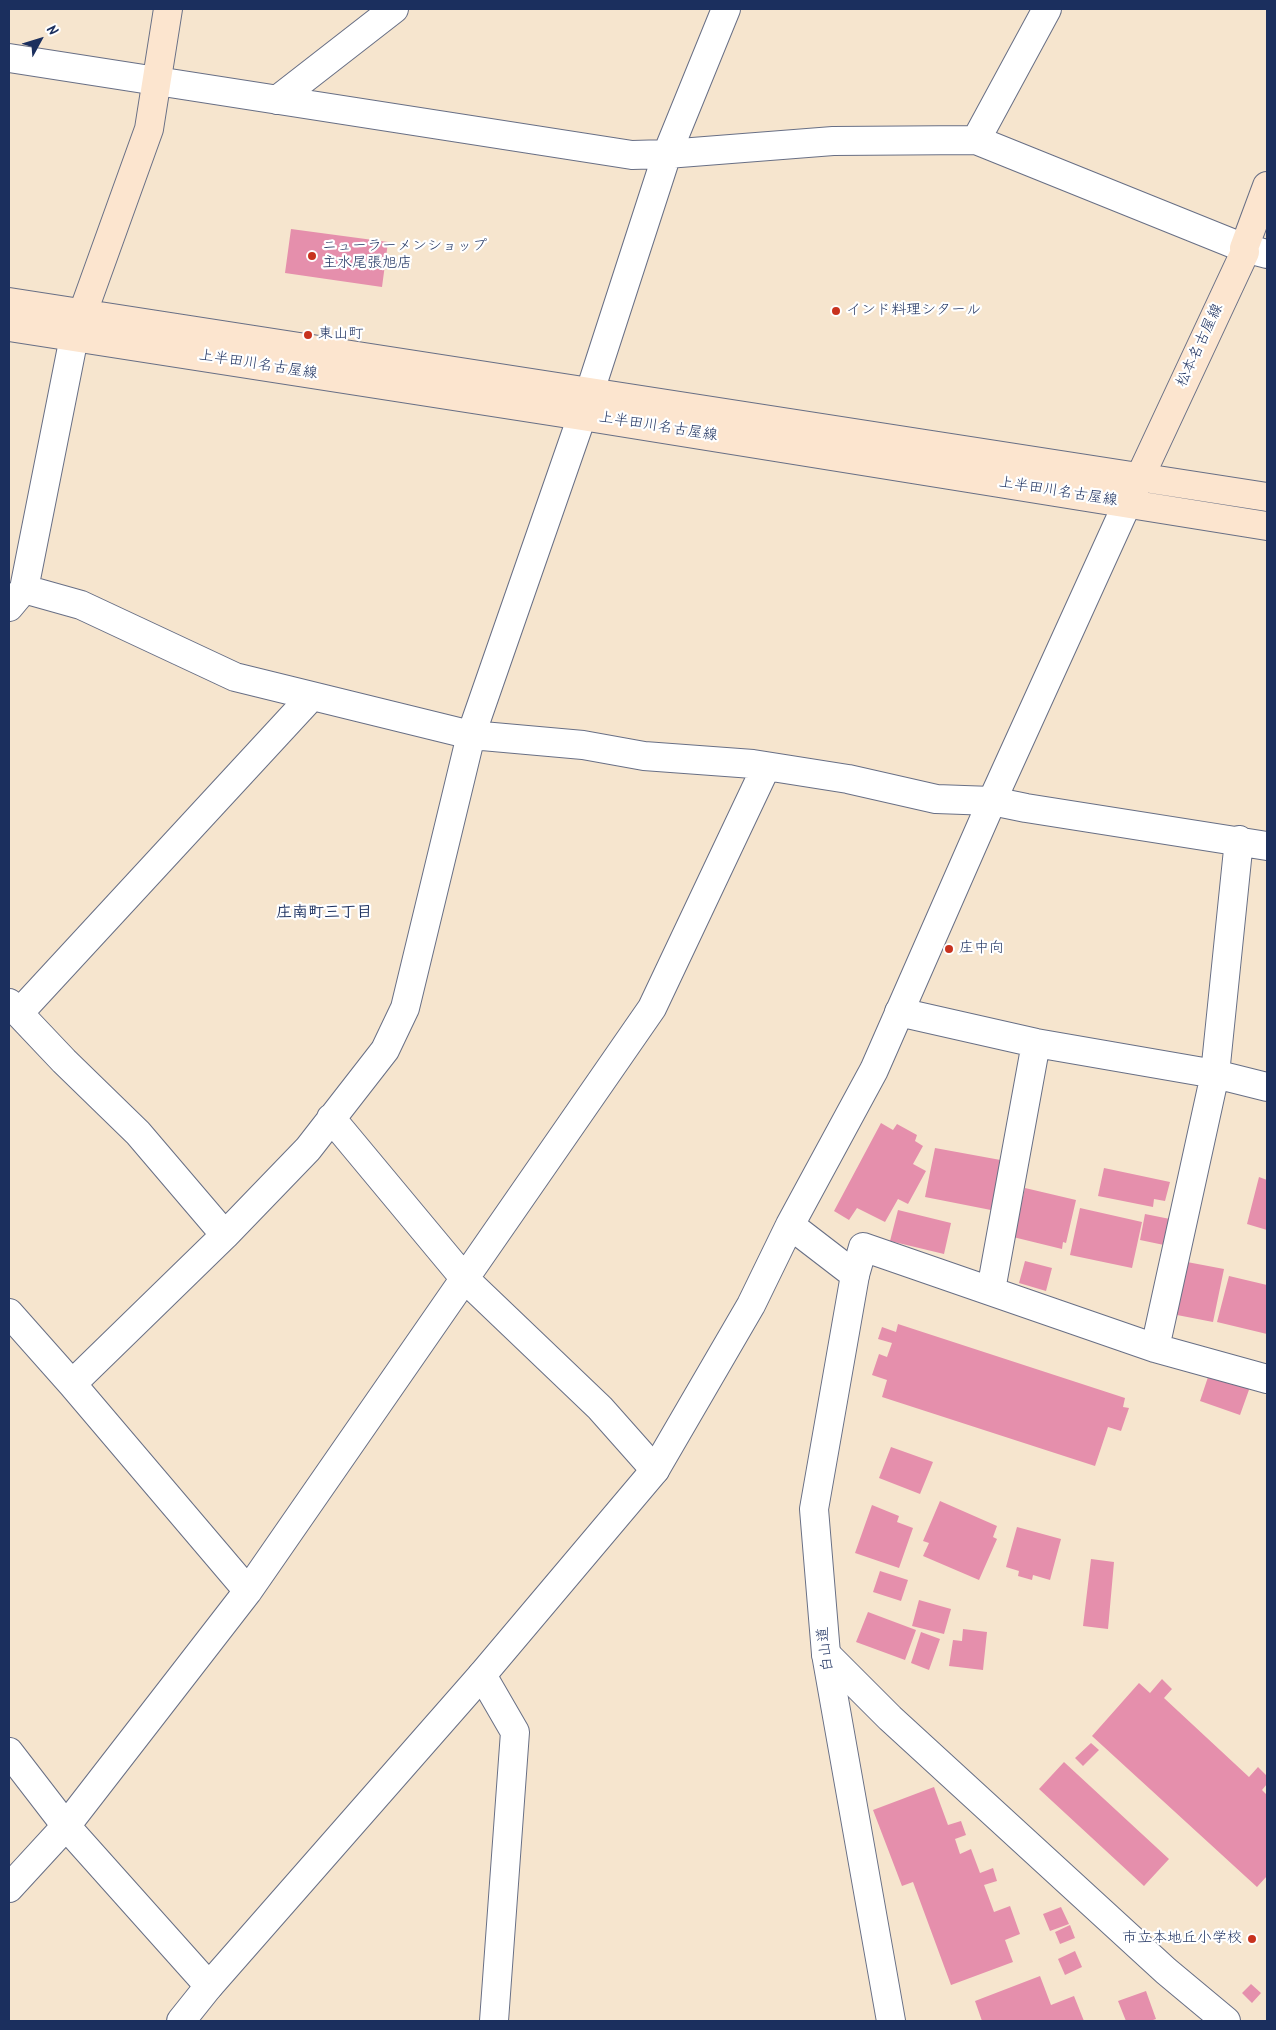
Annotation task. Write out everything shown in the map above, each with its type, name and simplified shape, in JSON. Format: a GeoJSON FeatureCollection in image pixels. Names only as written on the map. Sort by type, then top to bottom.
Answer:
{"type":"FeatureCollection","features":[{"type":"Feature","properties":{"kind":"main road"},"geometry":{"type":"LineString","coordinates":[[78,325],[149,129],[168,9]]}},
{"type":"Feature","properties":{"kind":"main road","name":"松本名古屋線"},"geometry":{"type":"LineString","coordinates":[[1127,504],[1245,252],[1255,251],[1267,186]]}},
{"type":"Feature","properties":{"kind":"main road"},"geometry":{"type":"LineString","coordinates":[[9,302],[78,325]]}},
{"type":"Feature","properties":{"kind":"main road"},"geometry":{"type":"LineString","coordinates":[[9,327],[78,325]]}},
{"type":"Feature","properties":{"kind":"main road","name":"上半田川名古屋線"},"geometry":{"type":"LineString","coordinates":[[78,325],[590,391],[1267,497]]}},
{"type":"Feature","properties":{"kind":"main road","name":"上半田川名古屋線"},"geometry":{"type":"LineString","coordinates":[[78,325],[582,416],[1267,526]]}},
{"type":"Feature","properties":{"kind":"street"},"geometry":{"type":"LineString","coordinates":[[277,100],[394,9]]}},
{"type":"Feature","properties":{"kind":"street"},"geometry":{"type":"LineString","coordinates":[[72,1384],[225,1235],[308,1149],[385,1050],[404,1008],[471,735],[582,416],[667,154],[726,9]]}},
{"type":"Feature","properties":{"kind":"street"},"geometry":{"type":"LineString","coordinates":[[976,140],[1047,9]]}},
{"type":"Feature","properties":{"kind":"street"},"geometry":{"type":"LineString","coordinates":[[9,58],[564,146],[632,155],[833,141],[976,140],[1255,251]]}},
{"type":"Feature","properties":{"kind":"street"},"geometry":{"type":"LineString","coordinates":[[78,325],[16,598],[81,605],[236,677],[471,735],[583,745],[644,756],[766,766],[848,779],[936,799],[992,801],[1267,846]]}},
{"type":"Feature","properties":{"kind":"street"},"geometry":{"type":"LineString","coordinates":[[181,2021],[209,1986],[482,1674],[655,1470],[751,1305],[790,1225],[874,1070],[992,801],[1127,504]]}},
{"type":"Feature","properties":{"kind":"street"},"geometry":{"type":"LineString","coordinates":[[225,1235],[138,1133],[64,1061],[14,1008],[311,697]]}},
{"type":"Feature","properties":{"kind":"street"},"geometry":{"type":"LineString","coordinates":[[9,1888],[66,1826],[248,1591],[652,1008],[766,766]]}},
{"type":"Feature","properties":{"kind":"street"},"geometry":{"type":"LineString","coordinates":[[1155,1348],[1215,1074],[1239,840]]}},
{"type":"Feature","properties":{"kind":"street"},"geometry":{"type":"LineString","coordinates":[[899,1012],[1036,1043],[1215,1074],[1267,1087]]}},
{"type":"Feature","properties":{"kind":"street"},"geometry":{"type":"LineString","coordinates":[[1036,1043],[991,1290],[1155,1348],[1267,1380]]}},
{"type":"Feature","properties":{"kind":"street"},"geometry":{"type":"LineString","coordinates":[[331,1118],[465,1279],[600,1408],[655,1470]]}},
{"type":"Feature","properties":{"kind":"street"},"geometry":{"type":"LineString","coordinates":[[790,1225],[855,1275]]}},
{"type":"Feature","properties":{"kind":"street","name":"白山道"},"geometry":{"type":"LineString","coordinates":[[892,2021],[826,1654],[814,1509],[855,1275],[863,1247],[991,1290]]}},
{"type":"Feature","properties":{"kind":"street"},"geometry":{"type":"LineString","coordinates":[[9,1313],[248,1591]]}},
{"type":"Feature","properties":{"kind":"street"},"geometry":{"type":"LineString","coordinates":[[826,1654],[926,1751],[1166,1971],[1226,2021]]}},
{"type":"Feature","properties":{"kind":"street"},"geometry":{"type":"LineString","coordinates":[[482,1674],[515,1732],[494,2021]]}},
{"type":"Feature","properties":{"kind":"street"},"geometry":{"type":"LineString","coordinates":[[9,1752],[66,1826],[209,1986]]}},
{"type":"Feature","properties":{"kind":"building"},"geometry":{"type":"Polygon","coordinates":[[[291,229],[388,242],[382,287],[285,273],[291,229]]]}},
{"type":"Feature","properties":{"kind":"building"},"geometry":{"type":"Polygon","coordinates":[[[881,1123],[893,1130],[897,1124],[917,1135],[915,1141],[923,1146],[913,1164],[926,1171],[908,1204],[898,1199],[885,1222],[857,1208],[849,1220],[834,1211],[881,1123]]]}},
{"type":"Feature","properties":{"kind":"building"},"geometry":{"type":"Polygon","coordinates":[[[935,1148],[1006,1161],[996,1211],[925,1197],[935,1148]]]}},
{"type":"Feature","properties":{"kind":"building"},"geometry":{"type":"Polygon","coordinates":[[[1104,1168],[1170,1182],[1165,1201],[1154,1199],[1153,1207],[1098,1196],[1104,1168]]]}},
{"type":"Feature","properties":{"kind":"building"},"geometry":{"type":"Polygon","coordinates":[[[1259,1177],[1267,1180],[1267,1230],[1247,1224],[1259,1177]]]}},
{"type":"Feature","properties":{"kind":"building"},"geometry":{"type":"Polygon","coordinates":[[[1025,1188],[1076,1200],[1066,1243],[1063,1242],[1062,1249],[1013,1237],[1025,1188]]]}},
{"type":"Feature","properties":{"kind":"building"},"geometry":{"type":"Polygon","coordinates":[[[1080,1208],[1142,1222],[1132,1268],[1070,1255],[1080,1208]]]}},
{"type":"Feature","properties":{"kind":"building"},"geometry":{"type":"Polygon","coordinates":[[[898,1210],[951,1223],[944,1254],[890,1241],[898,1210]]]}},
{"type":"Feature","properties":{"kind":"building"},"geometry":{"type":"Polygon","coordinates":[[[1145,1214],[1170,1219],[1164,1245],[1140,1240],[1145,1214]]]}},
{"type":"Feature","properties":{"kind":"building"},"geometry":{"type":"Polygon","coordinates":[[[1025,1261],[1052,1268],[1046,1291],[1019,1283],[1025,1261]]]}},
{"type":"Feature","properties":{"kind":"building"},"geometry":{"type":"Polygon","coordinates":[[[1187,1262],[1224,1269],[1213,1322],[1177,1315],[1187,1262]]]}},
{"type":"Feature","properties":{"kind":"building"},"geometry":{"type":"Polygon","coordinates":[[[1229,1276],[1267,1285],[1267,1334],[1217,1322],[1229,1276]]]}},
{"type":"Feature","properties":{"kind":"building"},"geometry":{"type":"Polygon","coordinates":[[[898,1324],[1125,1398],[1123,1407],[1129,1408],[1121,1431],[1108,1427],[1095,1466],[882,1397],[887,1380],[872,1375],[879,1354],[887,1357],[892,1343],[878,1339],[882,1327],[896,1332],[898,1324]]]}},
{"type":"Feature","properties":{"kind":"building"},"geometry":{"type":"Polygon","coordinates":[[[1209,1374],[1250,1387],[1240,1415],[1200,1401],[1209,1374]]]}},
{"type":"Feature","properties":{"kind":"building"},"geometry":{"type":"Polygon","coordinates":[[[891,1447],[933,1462],[920,1494],[879,1478],[891,1447]]]}},
{"type":"Feature","properties":{"kind":"building"},"geometry":{"type":"Polygon","coordinates":[[[940,1501],[997,1526],[993,1537],[997,1539],[979,1580],[923,1556],[929,1543],[923,1541],[940,1501]]]}},
{"type":"Feature","properties":{"kind":"building"},"geometry":{"type":"Polygon","coordinates":[[[872,1505],[899,1516],[897,1522],[913,1528],[899,1568],[855,1553],[872,1505]]]}},
{"type":"Feature","properties":{"kind":"building"},"geometry":{"type":"Polygon","coordinates":[[[1017,1527],[1061,1539],[1050,1580],[1033,1575],[1032,1580],[1018,1576],[1019,1571],[1006,1567],[1017,1527]]]}},
{"type":"Feature","properties":{"kind":"building"},"geometry":{"type":"Polygon","coordinates":[[[1091,1559],[1114,1562],[1108,1629],[1083,1626],[1091,1559]]]}},
{"type":"Feature","properties":{"kind":"building"},"geometry":{"type":"Polygon","coordinates":[[[880,1571],[908,1580],[901,1601],[873,1592],[880,1571]]]}},
{"type":"Feature","properties":{"kind":"building"},"geometry":{"type":"Polygon","coordinates":[[[919,1600],[951,1609],[944,1634],[912,1626],[919,1600]]]}},
{"type":"Feature","properties":{"kind":"building"},"geometry":{"type":"Polygon","coordinates":[[[868,1612],[916,1630],[905,1660],[856,1642],[868,1612]]]}},
{"type":"Feature","properties":{"kind":"building"},"geometry":{"type":"Polygon","coordinates":[[[963,1629],[987,1632],[983,1670],[949,1666],[953,1640],[962,1641],[963,1629]]]}},
{"type":"Feature","properties":{"kind":"building"},"geometry":{"type":"Polygon","coordinates":[[[921,1632],[940,1639],[929,1670],[911,1663],[921,1632]]]}},
{"type":"Feature","properties":{"kind":"building"},"geometry":{"type":"Polygon","coordinates":[[[1162,1679],[1172,1689],[1164,1698],[1249,1777],[1258,1767],[1267,1776],[1267,1784],[1262,1790],[1267,1795],[1267,1876],[1257,1887],[1092,1736],[1139,1683],[1150,1693],[1162,1679]]]}},
{"type":"Feature","properties":{"kind":"building"},"geometry":{"type":"Polygon","coordinates":[[[1091,1743],[1099,1750],[1083,1766],[1075,1758],[1091,1743]]]}},
{"type":"Feature","properties":{"kind":"building"},"geometry":{"type":"Polygon","coordinates":[[[1064,1762],[1169,1859],[1144,1886],[1039,1789],[1064,1762]]]}},
{"type":"Feature","properties":{"kind":"building"},"geometry":{"type":"Polygon","coordinates":[[[934,1787],[948,1825],[961,1821],[966,1835],[955,1839],[960,1854],[971,1849],[980,1873],[993,1868],[997,1881],[984,1885],[994,1912],[1010,1906],[1020,1934],[1005,1940],[1013,1962],[951,1985],[913,1882],[902,1886],[873,1810],[934,1787]]]}},
{"type":"Feature","properties":{"kind":"building"},"geometry":{"type":"Polygon","coordinates":[[[1061,1907],[1069,1924],[1050,1931],[1043,1914],[1061,1907]]]}},
{"type":"Feature","properties":{"kind":"building"},"geometry":{"type":"Polygon","coordinates":[[[1070,1925],[1075,1938],[1060,1944],[1055,1932],[1070,1925]]]}},
{"type":"Feature","properties":{"kind":"building"},"geometry":{"type":"Polygon","coordinates":[[[1075,1951],[1082,1967],[1065,1975],[1058,1959],[1075,1951]]]}},
{"type":"Feature","properties":{"kind":"building"},"geometry":{"type":"Polygon","coordinates":[[[1040,1976],[1051,2005],[1074,1996],[1084,2021],[982,2021],[975,2001],[1040,1976]]]}},
{"type":"Feature","properties":{"kind":"building"},"geometry":{"type":"Polygon","coordinates":[[[1251,1984],[1261,1993],[1252,2003],[1242,1993],[1251,1984]]]}},
{"type":"Feature","properties":{"kind":"building"},"geometry":{"type":"Polygon","coordinates":[[[1146,1991],[1156,2019],[1150,2021],[1126,2021],[1118,2001],[1146,1991]]]}},
{"type":"Feature","properties":{"kind":"place","name":"ニューラーメンショップ 主水尾張旭店"},"geometry":{"type":"Point","coordinates":[312,256]}},
{"type":"Feature","properties":{"kind":"place","name":"インド料理シタール"},"geometry":{"type":"Point","coordinates":[836,311]}},
{"type":"Feature","properties":{"kind":"place","name":"東山町"},"geometry":{"type":"Point","coordinates":[308,335]}},
{"type":"Feature","properties":{"kind":"place","name":"庄中向"},"geometry":{"type":"Point","coordinates":[949,949]}},
{"type":"Feature","properties":{"kind":"place","name":"市立本地丘小学校"},"geometry":{"type":"Point","coordinates":[1252,1939]}},
{"type":"Feature","properties":{"kind":"district","name":"庄南町三丁目"},"geometry":{"type":"Point","coordinates":[324,914]}}]}
